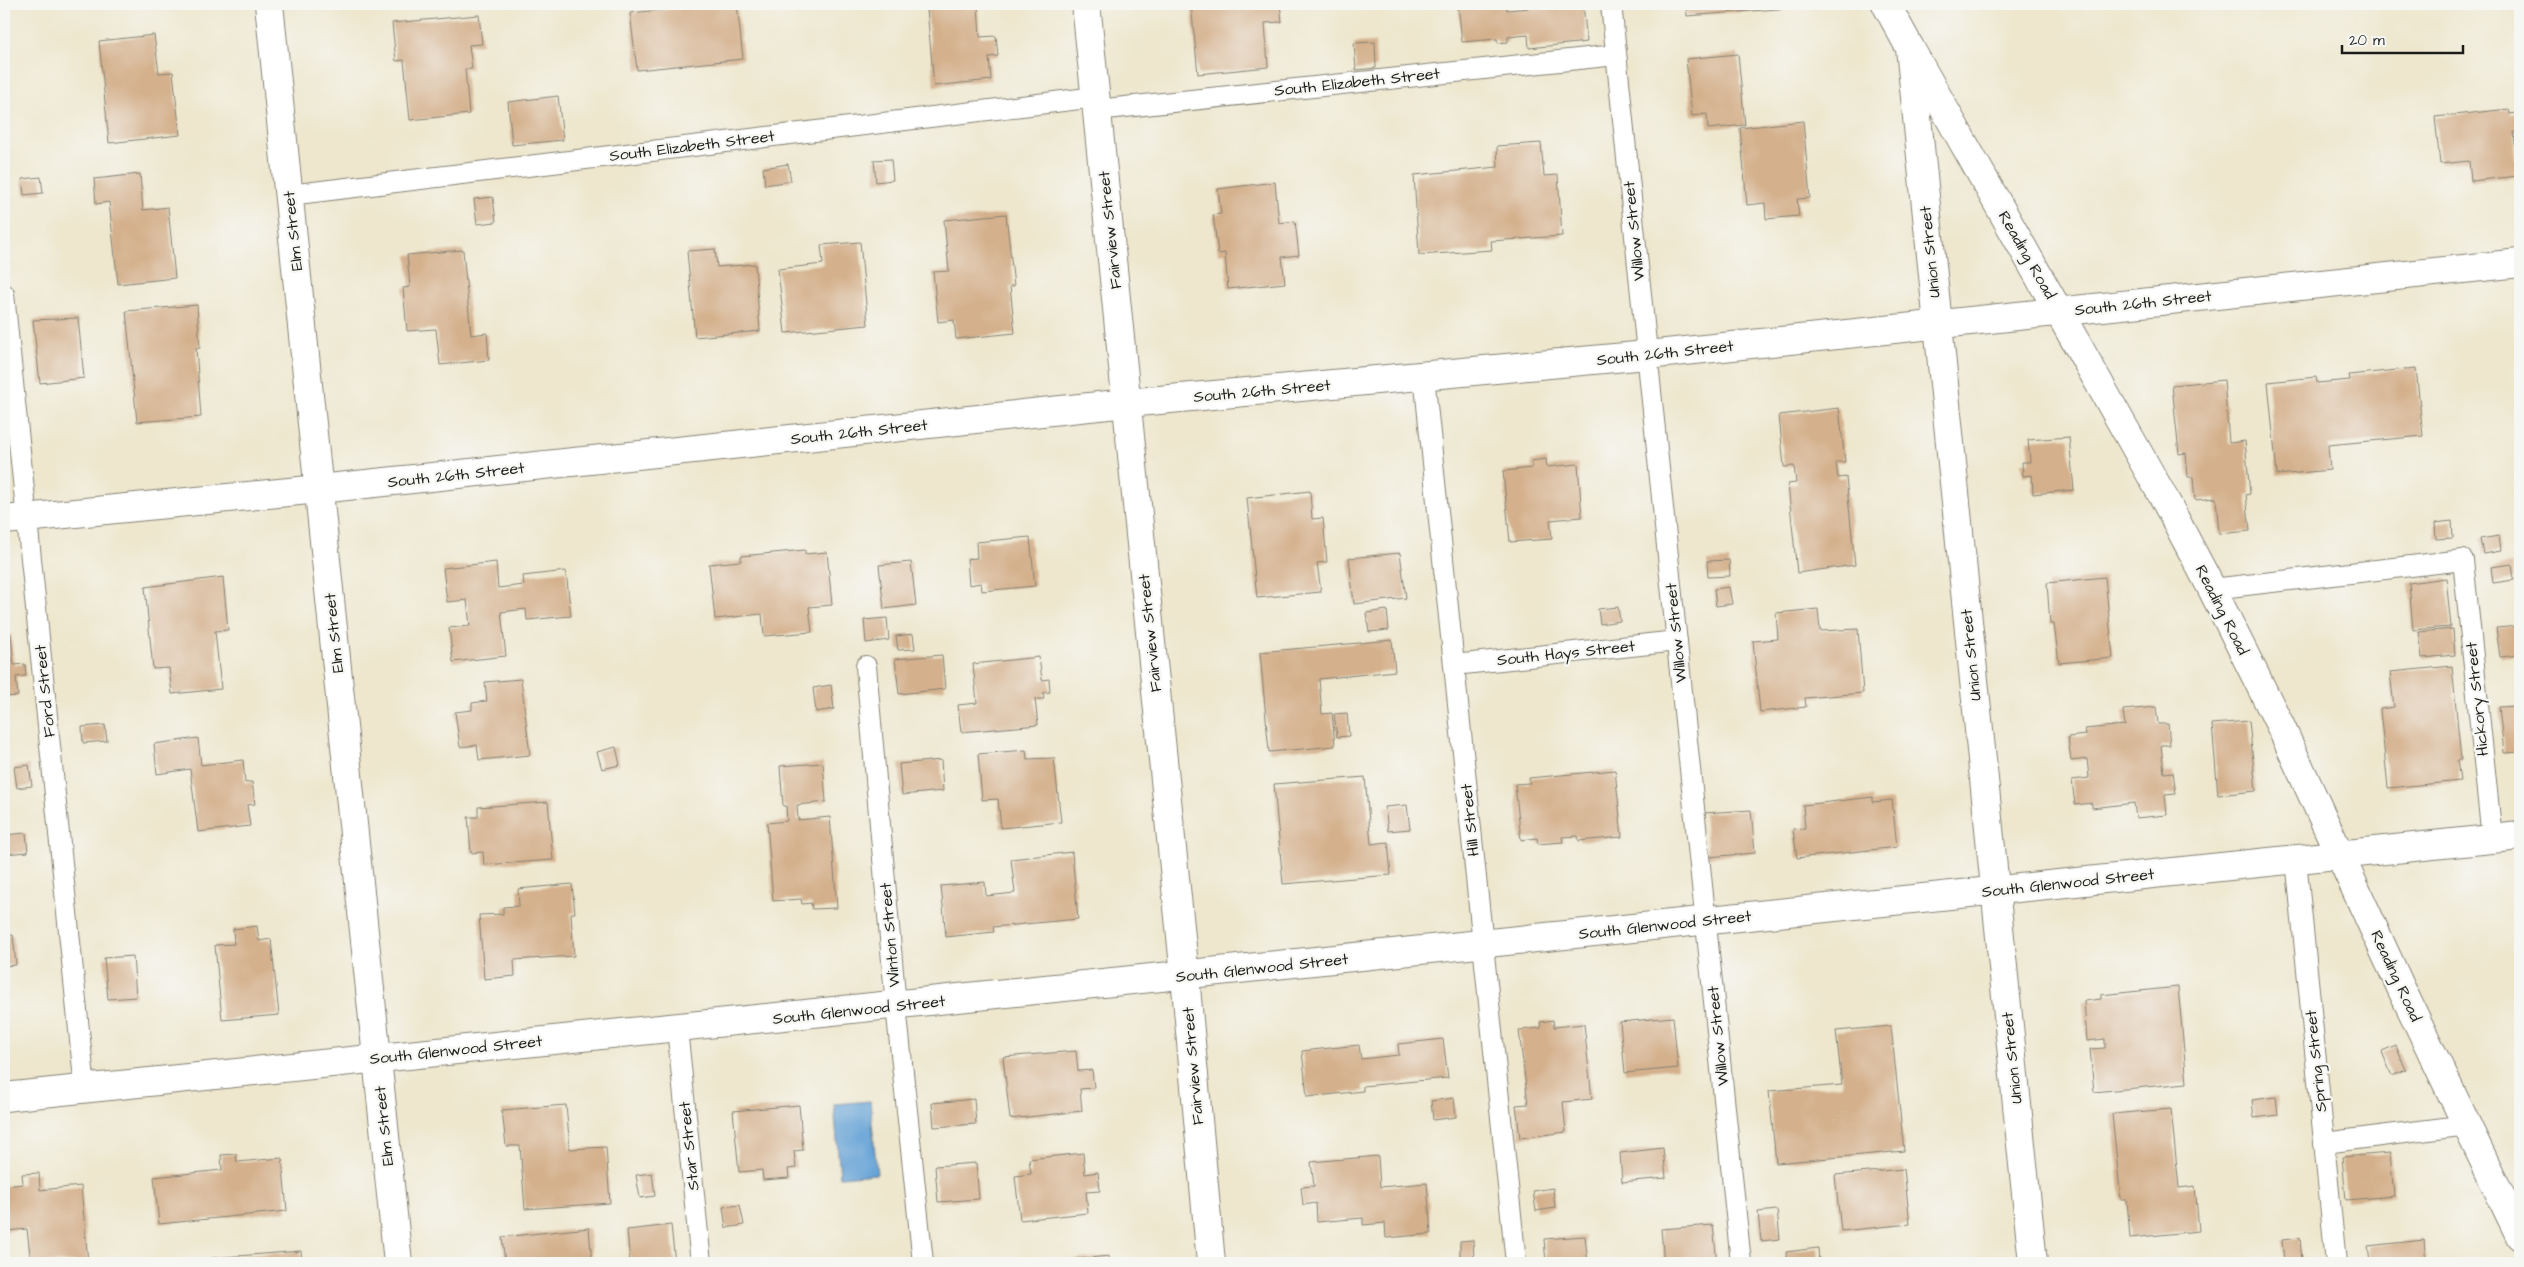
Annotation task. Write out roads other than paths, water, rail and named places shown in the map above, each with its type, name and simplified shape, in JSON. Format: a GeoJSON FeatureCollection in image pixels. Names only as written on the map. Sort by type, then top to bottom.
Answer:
{"type":"FeatureCollection","features":[{"type":"Feature","properties":{"kind":"street","name":"Elm Street"},"geometry":{"type":"LineString","coordinates":[[270,4],[398,1263]]}},
{"type":"Feature","properties":{"kind":"street","name":"Fairview Street"},"geometry":{"type":"LineString","coordinates":[[1086,4],[1185,976],[1211,1263]]}},
{"type":"Feature","properties":{"kind":"street","name":"Reading Road"},"geometry":{"type":"LineString","coordinates":[[1886,4],[2060,312],[2212,588],[2281,727],[2520,1236]]}},
{"type":"Feature","properties":{"kind":"street","name":"Union Street"},"geometry":{"type":"LineString","coordinates":[[1910,48],[2033,1263]]}},
{"type":"Feature","properties":{"kind":"street","name":"South 26th Street"},"geometry":{"type":"LineString","coordinates":[[15,519],[319,489],[1127,403],[1647,355],[2520,264]]}},
{"type":"Feature","properties":{"kind":"street","name":"South Glenwood Street"},"geometry":{"type":"LineString","coordinates":[[4,1097],[896,1006],[2520,836]]}},
{"type":"Feature","properties":{"kind":"lane","name":"Willow Street"},"geometry":{"type":"LineString","coordinates":[[1611,4],[1741,1263]]}},
{"type":"Feature","properties":{"kind":"lane","name":"South Elizabeth Street"},"geometry":{"type":"LineString","coordinates":[[289,195],[1097,104],[1616,55]]}},
{"type":"Feature","properties":{"kind":"lane","name":"Ford Street"},"geometry":{"type":"LineString","coordinates":[[4,294],[15,519],[85,1089]]}},
{"type":"Feature","properties":{"kind":"lane","name":"Hill Street"},"geometry":{"type":"LineString","coordinates":[[1424,376],[1516,1263]]}},
{"type":"Feature","properties":{"kind":"lane","name":"Hickory Street"},"geometry":{"type":"LineString","coordinates":[[2212,588],[2463,560],[2492,839]]}},
{"type":"Feature","properties":{"kind":"lane","name":"South Hays Street"},"geometry":{"type":"LineString","coordinates":[[1454,664],[1677,641]]}},
{"type":"Feature","properties":{"kind":"lane","name":"Winton Street"},"geometry":{"type":"LineString","coordinates":[[866,666],[896,1006],[922,1263]]}},
{"type":"Feature","properties":{"kind":"lane","name":"Spring Street"},"geometry":{"type":"LineString","coordinates":[[2296,859],[2336,1263]]}},
{"type":"Feature","properties":{"kind":"lane","name":"Star Street"},"geometry":{"type":"LineString","coordinates":[[677,1028],[701,1263]]}},
{"type":"Feature","properties":{"kind":"lane"},"geometry":{"type":"LineString","coordinates":[[2324,1143],[2468,1125]]}},
{"type":"Feature","properties":{"kind":"water"},"geometry":{"type":"Polygon","coordinates":[[[870,1101],[877,1174],[840,1177],[834,1104],[870,1101]]]}}]}
